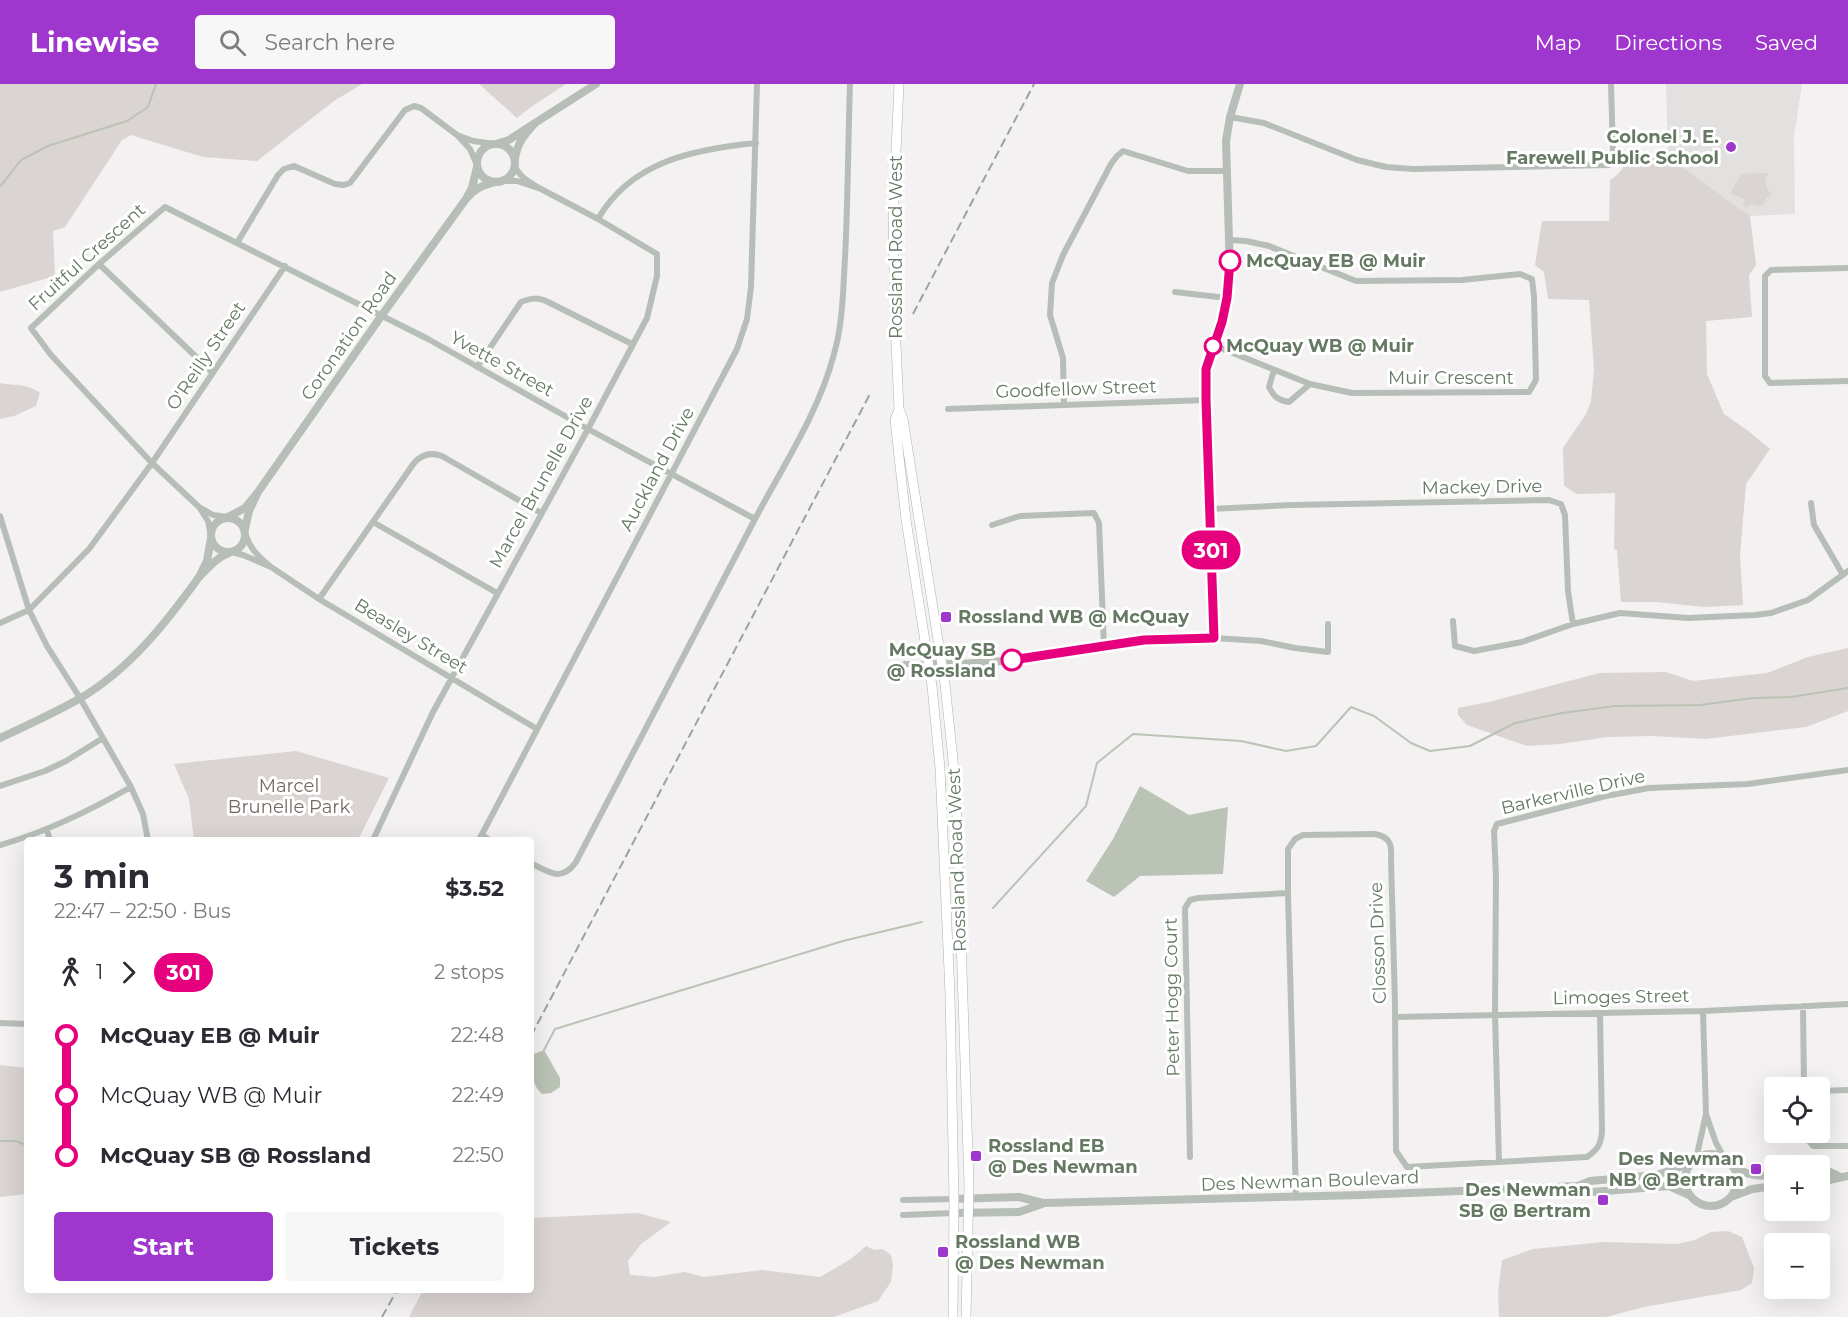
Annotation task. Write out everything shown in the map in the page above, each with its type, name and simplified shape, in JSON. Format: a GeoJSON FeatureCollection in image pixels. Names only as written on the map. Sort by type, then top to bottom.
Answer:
{"type":"FeatureCollection","features":[{"type":"Feature","properties":{"kind":"main road","name":"Rossland Road West"},"geometry":{"type":"LineString","coordinates":[[900,84],[893,219],[898,409],[895,420],[910,549],[929,664],[940,768],[949,982],[954,1199],[953,1317]]}},
{"type":"Feature","properties":{"kind":"main road","name":"Rossland Road West"},"geometry":{"type":"LineString","coordinates":[[898,409],[903,419],[942,664],[953,760],[957,817],[969,1198],[966,1317]]}},
{"type":"Feature","properties":{"kind":"street"},"geometry":{"type":"LineString","coordinates":[[477,165],[480,153],[489,145],[509,140],[597,84]]}},
{"type":"Feature","properties":{"kind":"street","name":"Auckland Drive"},"geometry":{"type":"LineString","coordinates":[[482,837],[737,349],[747,319],[751,287],[757,84]]}},
{"type":"Feature","properties":{"kind":"street"},"geometry":{"type":"LineString","coordinates":[[534,865],[549,873],[561,874],[570,870],[823,388],[835,353],[843,305],[850,84]]}},
{"type":"Feature","properties":{"kind":"street"},"geometry":{"type":"LineString","coordinates":[[1214,638],[1206,369],[1222,322],[1227,298],[1230,240],[1226,141],[1230,117],[1240,84]]}},
{"type":"Feature","properties":{"kind":"street"},"geometry":{"type":"LineString","coordinates":[[1230,117],[1264,123],[1357,160],[1386,167],[1413,169],[1609,165],[1613,153],[1611,84]]}},
{"type":"Feature","properties":{"kind":"street"},"geometry":{"type":"LineString","coordinates":[[237,243],[278,175],[284,169],[294,166],[335,184],[350,183],[405,110],[414,106],[421,108],[457,135],[470,148],[482,176],[487,180],[500,181],[510,175],[518,144],[535,123]]}},
{"type":"Feature","properties":{"kind":"street"},"geometry":{"type":"LineString","coordinates":[[457,135],[473,141],[501,145],[511,152],[514,164]]}},
{"type":"Feature","properties":{"kind":"street"},"geometry":{"type":"LineString","coordinates":[[598,219],[619,192],[646,170],[676,157],[756,143]]}},
{"type":"Feature","properties":{"kind":"street"},"geometry":{"type":"LineString","coordinates":[[1064,404],[1063,358],[1050,315],[1052,283],[1063,255],[1111,164],[1123,151],[1188,171],[1227,171]]}},
{"type":"Feature","properties":{"kind":"street","name":"Marcel Brunelle Drive"},"geometry":{"type":"LineString","coordinates":[[375,837],[418,741],[588,429],[646,318],[653,296],[657,276],[657,254],[523,178],[514,164]]}},
{"type":"Feature","properties":{"kind":"street","name":"Coronation Road"},"geometry":{"type":"LineString","coordinates":[[466,199],[472,188],[477,165]]}},
{"type":"Feature","properties":{"kind":"street","name":"Marcel Brunelle Drive"},"geometry":{"type":"LineString","coordinates":[[500,181],[517,182],[541,189]]}},
{"type":"Feature","properties":{"kind":"street","name":"Coronation Road"},"geometry":{"type":"LineString","coordinates":[[228,517],[245,508],[258,492],[466,199],[475,189],[500,181]]}},
{"type":"Feature","properties":{"kind":"street","name":"Fruitful Crescent"},"geometry":{"type":"LineString","coordinates":[[228,517],[213,515],[199,507],[152,463],[51,355],[31,328],[99,264],[165,207],[382,315]]}},
{"type":"Feature","properties":{"kind":"street","name":"Muir Crescent"},"geometry":{"type":"LineString","coordinates":[[1213,345],[1310,384],[1352,393],[1529,392],[1536,380],[1532,279],[1520,274],[1462,280],[1356,281],[1269,246],[1230,240]]}},
{"type":"Feature","properties":{"kind":"street"},"geometry":{"type":"LineString","coordinates":[[99,264],[213,373]]}},
{"type":"Feature","properties":{"kind":"street","name":"O'Reilly Street"},"geometry":{"type":"LineString","coordinates":[[29,610],[89,549],[152,463],[285,266]]}},
{"type":"Feature","properties":{"kind":"street"},"geometry":{"type":"LineString","coordinates":[[1848,268],[1771,270],[1765,276],[1765,376],[1770,383],[1848,381]]}},
{"type":"Feature","properties":{"kind":"street"},"geometry":{"type":"LineString","coordinates":[[1175,292],[1227,298]]}},
{"type":"Feature","properties":{"kind":"street"},"geometry":{"type":"LineString","coordinates":[[477,367],[521,302],[531,298],[539,298],[632,345]]}},
{"type":"Feature","properties":{"kind":"street","name":"Yvette Street"},"geometry":{"type":"LineString","coordinates":[[382,315],[755,519]]}},
{"type":"Feature","properties":{"kind":"street"},"geometry":{"type":"LineString","coordinates":[[1274,370],[1269,387],[1279,400],[1289,402],[1310,384]]}},
{"type":"Feature","properties":{"kind":"street","name":"Goodfellow Street"},"geometry":{"type":"LineString","coordinates":[[948,409],[1206,400]]}},
{"type":"Feature","properties":{"kind":"street"},"geometry":{"type":"LineString","coordinates":[[319,599],[418,458],[430,453],[442,456],[541,513]]}},
{"type":"Feature","properties":{"kind":"street","name":"Coronation Road"},"geometry":{"type":"LineString","coordinates":[[245,533],[246,520],[258,492]]}},
{"type":"Feature","properties":{"kind":"street","name":"Mackey Drive"},"geometry":{"type":"LineString","coordinates":[[1210,509],[1293,505],[1515,501],[1549,501],[1561,504],[1565,515],[1568,591],[1573,624]]}},
{"type":"Feature","properties":{"kind":"street"},"geometry":{"type":"LineString","coordinates":[[1453,621],[1455,646],[1474,651],[1522,642],[1573,624],[1620,613],[1688,618],[1771,613],[1808,600],[1845,573],[1814,525],[1811,503]]}},
{"type":"Feature","properties":{"kind":"street","name":"Fruitful Crescent"},"geometry":{"type":"LineString","coordinates":[[199,507],[208,521],[211,537]]}},
{"type":"Feature","properties":{"kind":"street"},"geometry":{"type":"LineString","coordinates":[[992,525],[1020,516],[1094,513],[1099,522],[1104,646]]}},
{"type":"Feature","properties":{"kind":"street"},"geometry":{"type":"LineString","coordinates":[[0,516],[29,610],[47,646],[131,787],[143,814],[147,837]]}},
{"type":"Feature","properties":{"kind":"street"},"geometry":{"type":"LineString","coordinates":[[0,738],[80,699],[111,677],[154,636],[199,577],[221,556],[242,546],[245,533],[239,521],[228,517],[222,518],[213,525],[207,561],[199,577]]}},
{"type":"Feature","properties":{"kind":"street"},"geometry":{"type":"LineString","coordinates":[[373,522],[497,593]]}},
{"type":"Feature","properties":{"kind":"street","name":"Beasley Street"},"geometry":{"type":"LineString","coordinates":[[245,533],[257,556],[271,567],[319,599],[537,729]]}},
{"type":"Feature","properties":{"kind":"street"},"geometry":{"type":"LineString","coordinates":[[211,537],[212,542],[220,550],[232,552]]}},
{"type":"Feature","properties":{"kind":"street","name":"Beasley Street"},"geometry":{"type":"LineString","coordinates":[[232,552],[271,567]]}},
{"type":"Feature","properties":{"kind":"street"},"geometry":{"type":"LineString","coordinates":[[0,623],[29,610]]}},
{"type":"Feature","properties":{"kind":"street"},"geometry":{"type":"LineString","coordinates":[[905,664],[1004,662],[1144,640],[1214,638],[1261,641],[1328,652],[1328,624]]}},
{"type":"Feature","properties":{"kind":"street"},"geometry":{"type":"LineString","coordinates":[[0,786],[45,771],[103,738]]}},
{"type":"Feature","properties":{"kind":"street","name":"Barkerville Drive"},"geometry":{"type":"LineString","coordinates":[[1499,1162],[1495,1014],[1494,831],[1497,824],[1606,796],[1649,788],[1748,784],[1848,770]]}},
{"type":"Feature","properties":{"kind":"street"},"geometry":{"type":"LineString","coordinates":[[25,837],[47,830],[91,810],[131,787]]}},
{"type":"Feature","properties":{"kind":"street"},"geometry":{"type":"LineString","coordinates":[[47,830],[49,837]]}},
{"type":"Feature","properties":{"kind":"street","name":"Closson Drive"},"geometry":{"type":"LineString","coordinates":[[1296,1197],[1288,893],[1288,849],[1294,839],[1303,835],[1375,834],[1382,836],[1392,846],[1396,1151],[1407,1167],[1587,1157],[1598,1150],[1602,1131],[1600,1013]]}},
{"type":"Feature","properties":{"kind":"street"},"geometry":{"type":"LineString","coordinates":[[0,845],[24,837]]}},
{"type":"Feature","properties":{"kind":"street","name":"Peter Hogg Court"},"geometry":{"type":"LineString","coordinates":[[1190,1157],[1185,908],[1190,900],[1198,898],[1288,893]]}},
{"type":"Feature","properties":{"kind":"street","name":"Limoges Street"},"geometry":{"type":"LineString","coordinates":[[1395,1017],[1703,1011],[1848,1004]]}},
{"type":"Feature","properties":{"kind":"street"},"geometry":{"type":"LineString","coordinates":[[1803,1006],[1804,1077]]}},
{"type":"Feature","properties":{"kind":"street"},"geometry":{"type":"LineString","coordinates":[[1703,1011],[1706,1114],[1694,1161],[1686,1174],[1688,1192],[1698,1202],[1706,1206],[1715,1206],[1752,1189],[1764,1187]]}},
{"type":"Feature","properties":{"kind":"street"},"geometry":{"type":"LineString","coordinates":[[0,1023],[24,1024]]}},
{"type":"Feature","properties":{"kind":"street"},"geometry":{"type":"LineString","coordinates":[[1830,1091],[1848,1090]]}},
{"type":"Feature","properties":{"kind":"street"},"geometry":{"type":"LineString","coordinates":[[1706,1114],[1716,1143],[1725,1159],[1740,1171],[1756,1176],[1764,1175]]}},
{"type":"Feature","properties":{"kind":"street"},"geometry":{"type":"LineString","coordinates":[[1811,1143],[1813,1146],[1848,1146]]}},
{"type":"Feature","properties":{"kind":"street"},"geometry":{"type":"LineString","coordinates":[[1694,1161],[1710,1154],[1725,1159]]}},
{"type":"Feature","properties":{"kind":"street","name":"Des Newman Boulevard"},"geometry":{"type":"LineString","coordinates":[[903,1200],[1019,1197],[1043,1203],[1296,1197],[1578,1186],[1590,1181],[1657,1175],[1676,1170],[1694,1161]]}},
{"type":"Feature","properties":{"kind":"street"},"geometry":{"type":"LineString","coordinates":[[1730,1198],[1737,1183],[1733,1167]]}},
{"type":"Feature","properties":{"kind":"street"},"geometry":{"type":"LineString","coordinates":[[1830,1171],[1845,1177]]}},
{"type":"Feature","properties":{"kind":"street"},"geometry":{"type":"LineString","coordinates":[[1830,1181],[1845,1177]]}},
{"type":"Feature","properties":{"kind":"street","name":"Des Newman Boulevard"},"geometry":{"type":"LineString","coordinates":[[1578,1186],[1592,1192],[1669,1186],[1691,1197]]}},
{"type":"Feature","properties":{"kind":"street","name":"Des Newman Boulevard"},"geometry":{"type":"LineString","coordinates":[[903,1215],[1019,1212],[1043,1203]]}},
{"type":"Feature","properties":{"kind":"shaded area","name":"Colonel J. E. Farewell Public School"},"geometry":{"type":"Polygon","coordinates":[[[1666,84],[1802,84],[1794,137],[1795,214],[1750,216],[1668,157],[1666,84]]]}},
{"type":"Feature","properties":{"kind":"shaded area"},"geometry":{"type":"Polygon","coordinates":[[[1140,786],[1189,815],[1228,807],[1223,874],[1140,876],[1114,897],[1086,881],[1113,839],[1140,786]]]}},
{"type":"Feature","properties":{"kind":"shaded area"},"geometry":{"type":"Polygon","coordinates":[[[544,1050],[560,1078],[560,1087],[551,1093],[542,1094],[534,1081],[534,1054],[544,1050]]]}},
{"type":"Feature","properties":{"kind":"green space"},"geometry":{"type":"Polygon","coordinates":[[[0,84],[362,84],[334,101],[257,161],[203,157],[131,135],[122,140],[65,227],[53,231],[55,276],[0,292],[0,84]]]}},
{"type":"Feature","properties":{"kind":"green space"},"geometry":{"type":"Polygon","coordinates":[[[479,84],[566,84],[517,118],[479,84]]]}},
{"type":"Feature","properties":{"kind":"green space"},"geometry":{"type":"Polygon","coordinates":[[[1659,155],[1668,157],[1750,216],[1756,265],[1749,275],[1752,317],[1706,321],[1707,374],[1724,414],[1770,449],[1746,484],[1740,555],[1743,605],[1704,607],[1656,602],[1621,602],[1617,550],[1614,549],[1615,493],[1577,494],[1564,486],[1563,448],[1586,414],[1591,401],[1594,370],[1589,300],[1548,299],[1544,272],[1535,265],[1542,221],[1609,221],[1610,180],[1624,166],[1626,159],[1659,155]]]}},
{"type":"Feature","properties":{"kind":"green space"},"geometry":{"type":"Polygon","coordinates":[[[1742,174],[1768,174],[1765,179],[1768,191],[1771,192],[1770,198],[1766,197],[1764,204],[1758,206],[1752,204],[1747,207],[1743,206],[1745,199],[1732,194],[1732,189],[1742,174]]]}},
{"type":"Feature","properties":{"kind":"green space"},"geometry":{"type":"Polygon","coordinates":[[[0,383],[25,386],[40,393],[36,406],[14,416],[0,419],[0,383]]]}},
{"type":"Feature","properties":{"kind":"green space"},"geometry":{"type":"Polygon","coordinates":[[[1848,648],[1848,711],[1806,727],[1706,739],[1652,736],[1608,737],[1527,746],[1467,725],[1458,715],[1458,708],[1600,673],[1666,672],[1693,681],[1767,673],[1808,657],[1848,648]]]}},
{"type":"Feature","properties":{"kind":"green space","name":"Marcel Brunelle Park"},"geometry":{"type":"Polygon","coordinates":[[[296,751],[389,778],[360,837],[194,837],[189,799],[174,764],[296,751]]]}},
{"type":"Feature","properties":{"kind":"green space"},"geometry":{"type":"Polygon","coordinates":[[[0,1065],[24,1068],[24,1194],[0,1197],[0,1065]]]}},
{"type":"Feature","properties":{"kind":"green space"},"geometry":{"type":"Polygon","coordinates":[[[638,1213],[671,1222],[641,1244],[628,1261],[630,1275],[655,1277],[685,1272],[704,1277],[762,1270],[820,1277],[851,1259],[866,1246],[874,1250],[883,1249],[891,1255],[893,1265],[891,1282],[878,1301],[834,1317],[409,1317],[421,1293],[534,1293],[534,1218],[638,1213]]]}},
{"type":"Feature","properties":{"kind":"green space"},"geometry":{"type":"Polygon","coordinates":[[[1728,1231],[1742,1237],[1754,1268],[1752,1283],[1741,1290],[1644,1307],[1606,1317],[1499,1317],[1498,1293],[1502,1260],[1533,1249],[1604,1242],[1677,1244],[1695,1240],[1711,1232],[1728,1231]]]}},
{"type":"Feature","properties":{"kind":"waterway"},"geometry":{"type":"LineString","coordinates":[[0,187],[21,160],[48,146],[127,121],[148,107],[156,84]]}},
{"type":"Feature","properties":{"kind":"waterway"},"geometry":{"type":"LineString","coordinates":[[993,908],[1086,806],[1097,763],[1133,734],[1241,741],[1286,751],[1316,746],[1351,707],[1374,716],[1411,743],[1430,751],[1470,746],[1515,723],[1562,713],[1615,706],[1700,705],[1753,698],[1791,697],[1848,688]]}},
{"type":"Feature","properties":{"kind":"waterway"},"geometry":{"type":"LineString","coordinates":[[544,1050],[555,1029],[843,941],[922,922]]}},
{"type":"Feature","properties":{"kind":"waterway"},"geometry":{"type":"LineString","coordinates":[[0,1141],[15,1141],[24,1144]]}},
{"type":"Feature","properties":{"kind":"railway"},"geometry":{"type":"LineString","coordinates":[[913,314],[1034,84]]}},
{"type":"Feature","properties":{"kind":"railway"},"geometry":{"type":"LineString","coordinates":[[534,1030],[870,394]]}},
{"type":"Feature","properties":{"kind":"railway"},"geometry":{"type":"LineString","coordinates":[[382,1317],[395,1293]]}},
{"type":"Feature","properties":{"kind":"bus line","name":"301"},"geometry":{"type":"LineString","coordinates":[[1012,660],[1144,640],[1214,638],[1206,369],[1222,322],[1227,298],[1230,261]]}},
{"type":"Feature","properties":{"kind":"place","name":"Colonel J. E. Farewell Public School"},"geometry":{"type":"Point","coordinates":[1731,147]}},
{"type":"Feature","properties":{"kind":"place","name":"McQuay EB @ Muir"},"geometry":{"type":"Point","coordinates":[1230,261]}},
{"type":"Feature","properties":{"kind":"place","name":"McQuay WB @ Muir"},"geometry":{"type":"Point","coordinates":[1213,346]}},
{"type":"Feature","properties":{"kind":"place","name":"Rossland WB @ McQuay"},"geometry":{"type":"Point","coordinates":[946,617]}},
{"type":"Feature","properties":{"kind":"place","name":"McQuay SB @ Rossland"},"geometry":{"type":"Point","coordinates":[1012,660]}},
{"type":"Feature","properties":{"kind":"place","name":"Rossland EB @ Des Newman"},"geometry":{"type":"Point","coordinates":[976,1156]}},
{"type":"Feature","properties":{"kind":"place","name":"Des Newman NB @ Bertram"},"geometry":{"type":"Point","coordinates":[1756,1169]}},
{"type":"Feature","properties":{"kind":"place","name":"Des Newman SB @ Bertram"},"geometry":{"type":"Point","coordinates":[1603,1200]}},
{"type":"Feature","properties":{"kind":"place","name":"Rossland WB @ Des Newman"},"geometry":{"type":"Point","coordinates":[943,1252]}}]}
